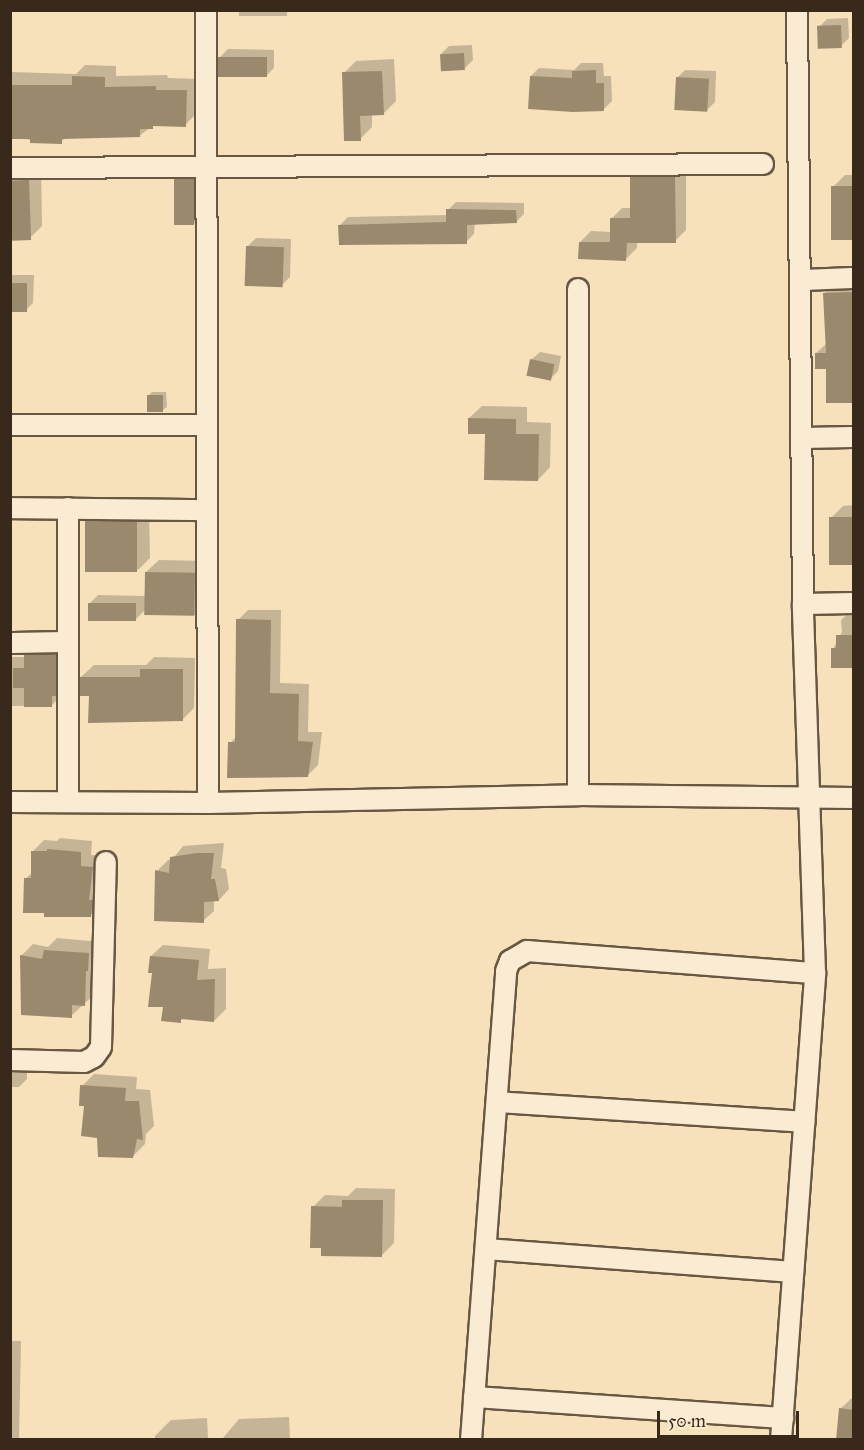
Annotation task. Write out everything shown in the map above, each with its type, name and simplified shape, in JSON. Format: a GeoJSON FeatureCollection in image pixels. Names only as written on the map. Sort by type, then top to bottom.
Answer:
{"type":"FeatureCollection","features":[{"type":"Feature","properties":{"kind":"street"},"geometry":{"type":"LineString","coordinates":[[206,10],[205,510],[208,803]]}},
{"type":"Feature","properties":{"kind":"street"},"geometry":{"type":"LineString","coordinates":[[781,1440],[815,973],[803,604],[797,10]]}},
{"type":"Feature","properties":{"kind":"street"},"geometry":{"type":"LineString","coordinates":[[10,168],[763,164]]}},
{"type":"Feature","properties":{"kind":"street"},"geometry":{"type":"LineString","coordinates":[[801,280],[854,278]]}},
{"type":"Feature","properties":{"kind":"street"},"geometry":{"type":"LineString","coordinates":[[578,289],[578,795]]}},
{"type":"Feature","properties":{"kind":"street"},"geometry":{"type":"LineString","coordinates":[[10,425],[206,425]]}},
{"type":"Feature","properties":{"kind":"street"},"geometry":{"type":"LineString","coordinates":[[801,438],[854,437]]}},
{"type":"Feature","properties":{"kind":"street"},"geometry":{"type":"LineString","coordinates":[[10,508],[205,510]]}},
{"type":"Feature","properties":{"kind":"street"},"geometry":{"type":"LineString","coordinates":[[68,508],[68,802]]}},
{"type":"Feature","properties":{"kind":"street"},"geometry":{"type":"LineString","coordinates":[[803,604],[854,603]]}},
{"type":"Feature","properties":{"kind":"street"},"geometry":{"type":"LineString","coordinates":[[10,643],[67,642]]}},
{"type":"Feature","properties":{"kind":"street"},"geometry":{"type":"LineString","coordinates":[[10,802],[208,803],[578,795],[854,798]]}},
{"type":"Feature","properties":{"kind":"street"},"geometry":{"type":"LineString","coordinates":[[10,1060],[84,1062],[94,1057],[101,1047],[106,862]]}},
{"type":"Feature","properties":{"kind":"street"},"geometry":{"type":"LineString","coordinates":[[471,1440],[506,971],[510,961],[527,951],[815,973]]}},
{"type":"Feature","properties":{"kind":"street"},"geometry":{"type":"LineString","coordinates":[[497,1102],[804,1122]]}},
{"type":"Feature","properties":{"kind":"street"},"geometry":{"type":"LineString","coordinates":[[486,1249],[793,1272]]}},
{"type":"Feature","properties":{"kind":"street"},"geometry":{"type":"LineString","coordinates":[[474,1397],[783,1418]]}},
{"type":"Feature","properties":{"kind":"building"},"geometry":{"type":"Polygon","coordinates":[[[841,25],[842,48],[818,49],[817,26],[841,25]]]}},
{"type":"Feature","properties":{"kind":"building"},"geometry":{"type":"Polygon","coordinates":[[[464,53],[465,70],[441,71],[440,54],[464,53]]]}},
{"type":"Feature","properties":{"kind":"building"},"geometry":{"type":"Polygon","coordinates":[[[218,57],[267,57],[267,77],[218,77],[218,57]]]}},
{"type":"Feature","properties":{"kind":"building"},"geometry":{"type":"Polygon","coordinates":[[[596,70],[596,83],[604,83],[604,111],[573,112],[528,109],[530,76],[572,78],[572,71],[596,70]]]}},
{"type":"Feature","properties":{"kind":"building"},"geometry":{"type":"Polygon","coordinates":[[[382,71],[384,115],[360,116],[361,141],[344,141],[342,72],[382,71]]]}},
{"type":"Feature","properties":{"kind":"building"},"geometry":{"type":"Polygon","coordinates":[[[72,76],[105,77],[105,87],[156,86],[156,90],[187,90],[186,127],[153,126],[153,129],[140,129],[140,137],[62,139],[62,144],[30,143],[30,139],[10,139],[10,85],[72,85],[72,76]]]}},
{"type":"Feature","properties":{"kind":"building"},"geometry":{"type":"Polygon","coordinates":[[[676,77],[709,79],[707,112],[674,110],[676,77]]]}},
{"type":"Feature","properties":{"kind":"building"},"geometry":{"type":"Polygon","coordinates":[[[675,176],[676,243],[627,243],[626,261],[578,259],[579,242],[610,242],[610,218],[630,218],[630,177],[675,176]]]}},
{"type":"Feature","properties":{"kind":"building"},"geometry":{"type":"Polygon","coordinates":[[[174,179],[194,179],[194,225],[174,225],[174,179]]]}},
{"type":"Feature","properties":{"kind":"building"},"geometry":{"type":"Polygon","coordinates":[[[29,180],[31,240],[12,241],[10,181],[29,180]]]}},
{"type":"Feature","properties":{"kind":"building"},"geometry":{"type":"Polygon","coordinates":[[[831,186],[854,186],[854,240],[831,240],[831,186]]]}},
{"type":"Feature","properties":{"kind":"building"},"geometry":{"type":"Polygon","coordinates":[[[446,209],[516,210],[517,223],[467,225],[467,244],[339,245],[338,225],[446,222],[446,209]]]}},
{"type":"Feature","properties":{"kind":"building"},"geometry":{"type":"Polygon","coordinates":[[[246,246],[284,247],[283,287],[245,286],[246,246]]]}},
{"type":"Feature","properties":{"kind":"building"},"geometry":{"type":"Polygon","coordinates":[[[10,283],[27,283],[27,312],[10,312],[10,283]]]}},
{"type":"Feature","properties":{"kind":"building"},"geometry":{"type":"Polygon","coordinates":[[[854,292],[854,403],[826,403],[826,369],[815,369],[815,353],[826,353],[823,293],[854,292]]]}},
{"type":"Feature","properties":{"kind":"building"},"geometry":{"type":"Polygon","coordinates":[[[530,359],[554,364],[551,381],[526,376],[530,359]]]}},
{"type":"Feature","properties":{"kind":"building"},"geometry":{"type":"Polygon","coordinates":[[[147,395],[163,395],[163,412],[147,412],[147,395]]]}},
{"type":"Feature","properties":{"kind":"building"},"geometry":{"type":"Polygon","coordinates":[[[468,418],[516,419],[516,434],[539,434],[538,481],[484,480],[485,434],[468,434],[468,418]]]}},
{"type":"Feature","properties":{"kind":"building"},"geometry":{"type":"Polygon","coordinates":[[[829,517],[854,517],[854,565],[829,565],[829,517]]]}},
{"type":"Feature","properties":{"kind":"building"},"geometry":{"type":"Polygon","coordinates":[[[85,521],[137,521],[137,572],[85,572],[85,521]]]}},
{"type":"Feature","properties":{"kind":"building"},"geometry":{"type":"Polygon","coordinates":[[[145,572],[195,573],[194,616],[144,615],[145,572]]]}},
{"type":"Feature","properties":{"kind":"building"},"geometry":{"type":"Polygon","coordinates":[[[88,603],[136,603],[136,621],[88,621],[88,603]]]}},
{"type":"Feature","properties":{"kind":"building"},"geometry":{"type":"Polygon","coordinates":[[[236,619],[271,620],[270,693],[299,694],[298,741],[313,742],[308,777],[227,778],[228,742],[235,742],[236,619]]]}},
{"type":"Feature","properties":{"kind":"building"},"geometry":{"type":"Polygon","coordinates":[[[836,635],[854,635],[854,668],[831,668],[831,648],[836,648],[836,635]]]}},
{"type":"Feature","properties":{"kind":"building"},"geometry":{"type":"Polygon","coordinates":[[[56,654],[56,696],[52,696],[52,707],[24,707],[24,688],[13,688],[13,668],[24,668],[24,655],[56,654]]]}},
{"type":"Feature","properties":{"kind":"building"},"geometry":{"type":"Polygon","coordinates":[[[140,669],[183,669],[183,721],[88,723],[89,696],[80,696],[80,677],[140,677],[140,669]]]}},
{"type":"Feature","properties":{"kind":"building"},"geometry":{"type":"Polygon","coordinates":[[[47,849],[81,852],[81,866],[93,867],[89,900],[93,900],[91,917],[44,917],[44,913],[23,913],[24,878],[31,878],[31,851],[47,851],[47,849]]]}},
{"type":"Feature","properties":{"kind":"building"},"geometry":{"type":"Polygon","coordinates":[[[214,853],[211,879],[215,879],[219,901],[204,902],[204,923],[154,921],[155,870],[169,873],[170,857],[214,853]]]}},
{"type":"Feature","properties":{"kind":"building"},"geometry":{"type":"Polygon","coordinates":[[[44,950],[89,953],[85,1006],[72,1005],[72,1018],[21,1015],[20,955],[42,959],[44,950]]]}},
{"type":"Feature","properties":{"kind":"building"},"geometry":{"type":"Polygon","coordinates":[[[150,956],[199,960],[197,980],[215,979],[214,1022],[181,1019],[181,1023],[161,1021],[163,1007],[148,1007],[152,973],[148,973],[150,956]]]}},
{"type":"Feature","properties":{"kind":"building"},"geometry":{"type":"Polygon","coordinates":[[[80,1085],[126,1088],[125,1101],[139,1101],[143,1140],[137,1139],[133,1158],[98,1157],[97,1138],[81,1136],[84,1106],[79,1106],[80,1085]]]}},
{"type":"Feature","properties":{"kind":"building"},"geometry":{"type":"Polygon","coordinates":[[[342,1200],[383,1200],[382,1257],[321,1256],[321,1248],[310,1248],[311,1206],[342,1207],[342,1200]]]}},
{"type":"Feature","properties":{"kind":"building"},"geometry":{"type":"Polygon","coordinates":[[[839,1408],[854,1410],[854,1440],[836,1440],[839,1408]]]}}]}
